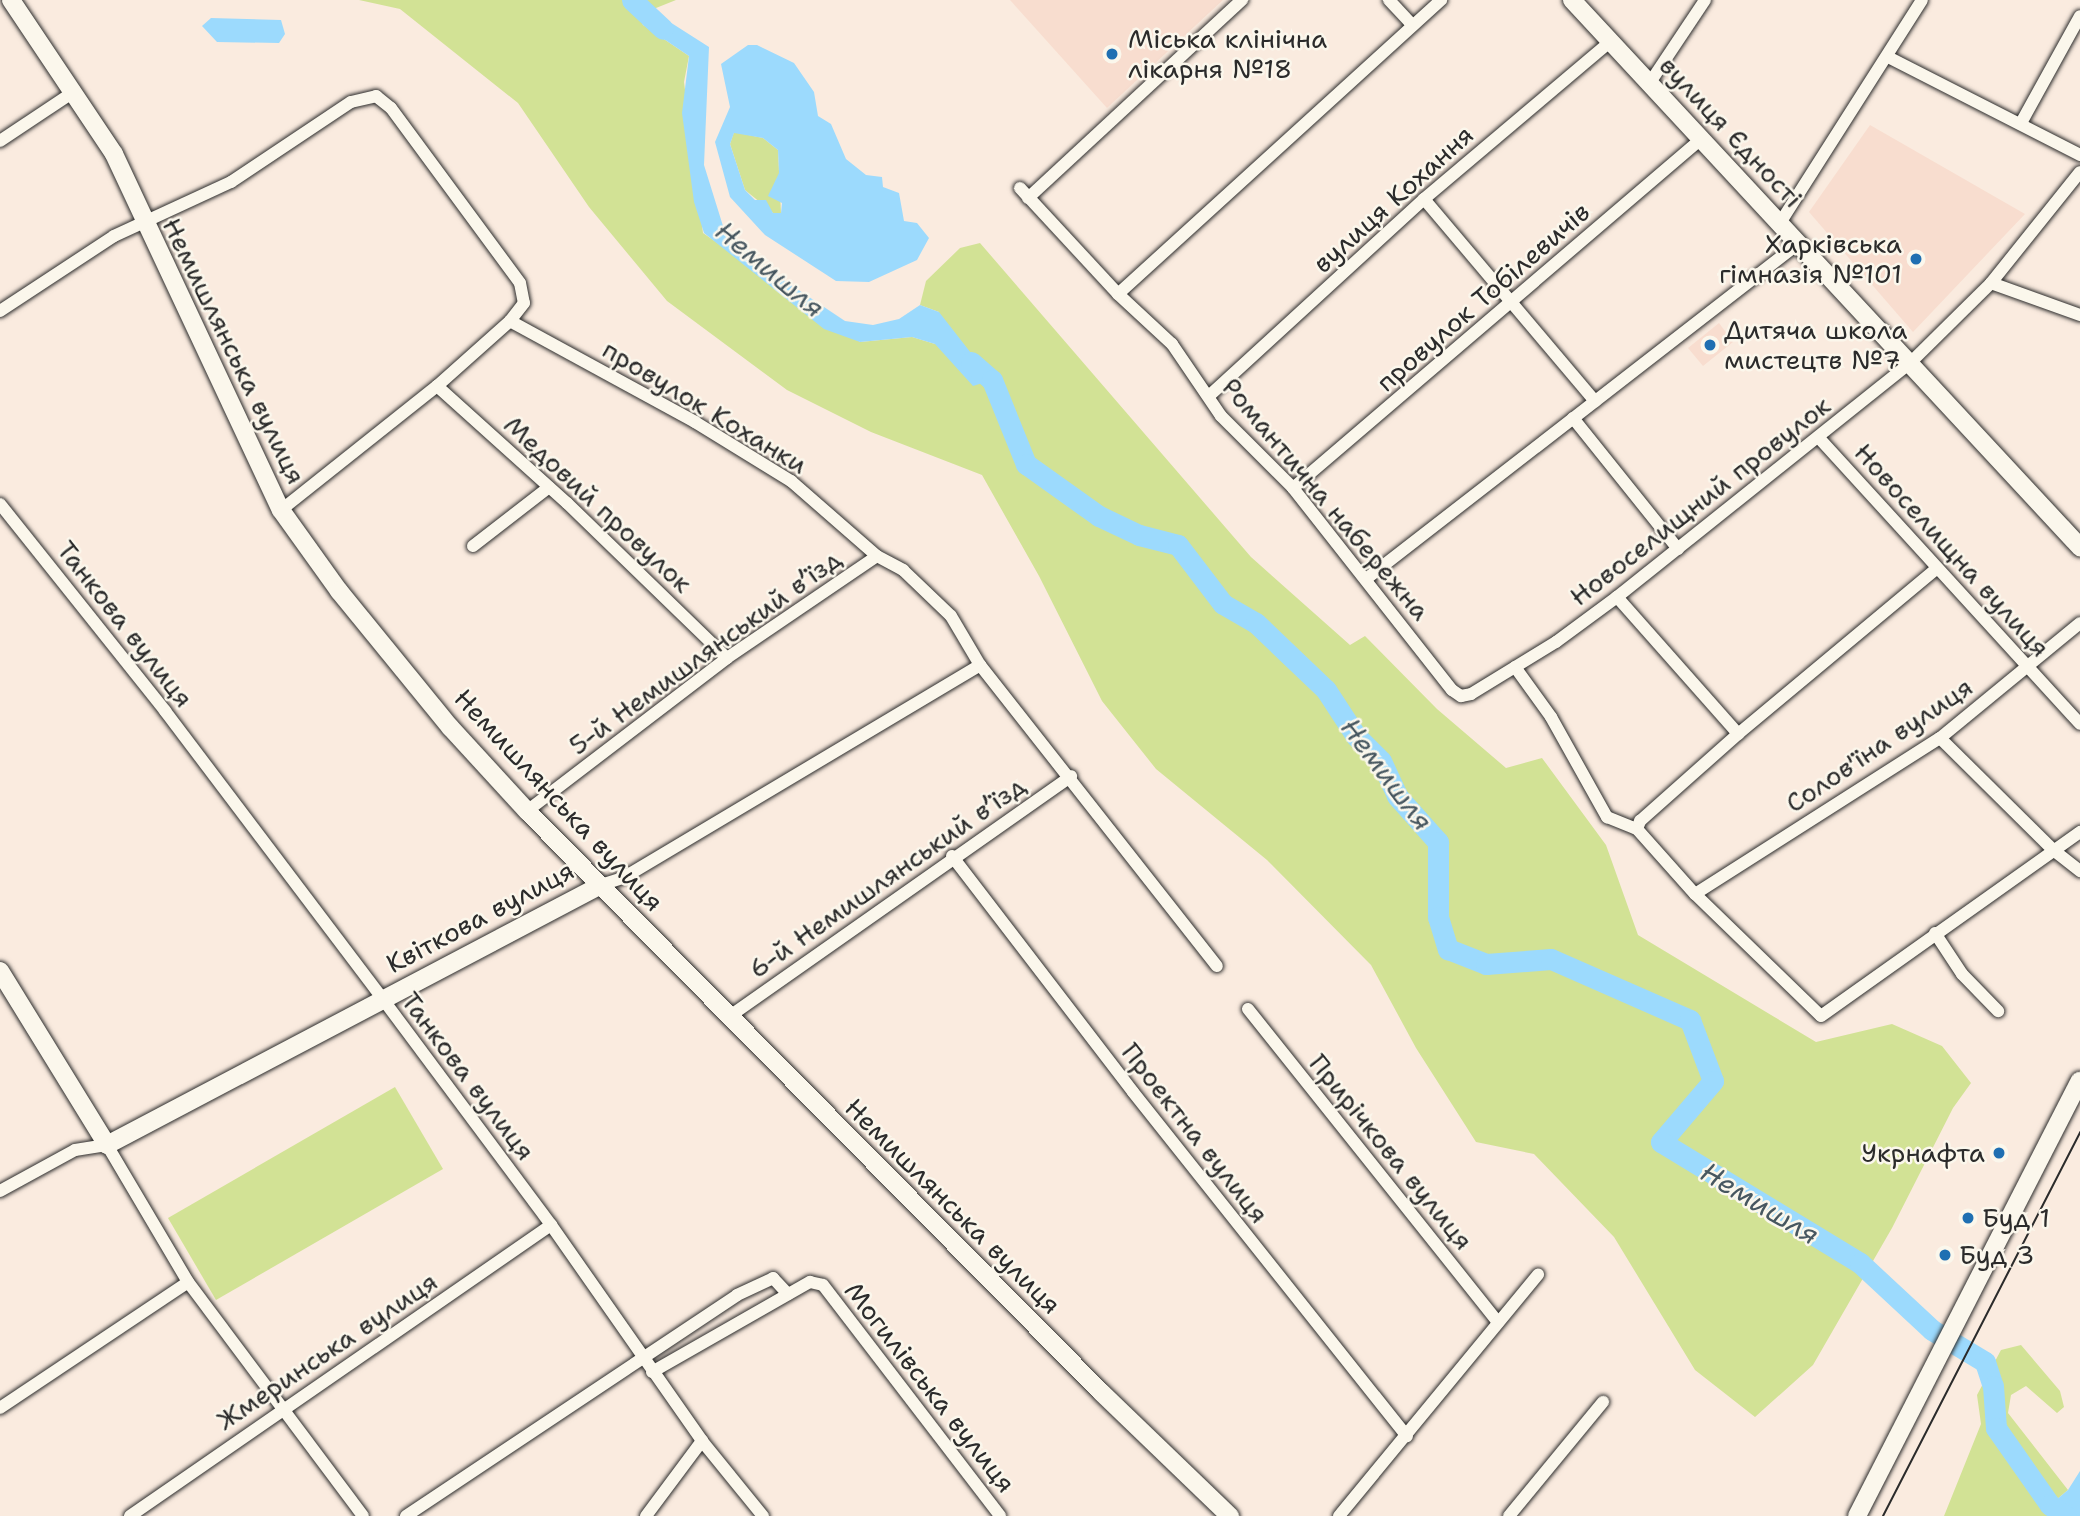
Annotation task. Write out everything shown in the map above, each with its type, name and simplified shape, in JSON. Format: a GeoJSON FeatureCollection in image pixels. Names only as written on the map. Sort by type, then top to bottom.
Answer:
{"type":"FeatureCollection","features":[{"type":"Feature","properties":{"kind":"street","name":"Немишлянська вулиця"},"geometry":{"type":"LineString","coordinates":[[11,0],[75,91],[114,154],[142,220],[281,510],[347,601],[527,811],[1083,1374],[1230,1516]]}},
{"type":"Feature","properties":{"kind":"street","name":"Романтична набережна"},"geometry":{"type":"LineString","coordinates":[[1242,0],[1024,193],[1118,294],[1172,344],[1210,396],[1221,416],[1293,488],[1452,690],[1461,696],[1515,667]]}},
{"type":"Feature","properties":{"kind":"street"},"geometry":{"type":"LineString","coordinates":[[1389,0],[1411,24]]}},
{"type":"Feature","properties":{"kind":"street"},"geometry":{"type":"LineString","coordinates":[[1118,294],[1411,24],[1441,0]]}},
{"type":"Feature","properties":{"kind":"street","name":"вулиця Єдності"},"geometry":{"type":"LineString","coordinates":[[1572,0],[2080,547]]}},
{"type":"Feature","properties":{"kind":"street"},"geometry":{"type":"LineString","coordinates":[[1649,83],[1705,0]]}},
{"type":"Feature","properties":{"kind":"street"},"geometry":{"type":"LineString","coordinates":[[1780,223],[1922,0]]}},
{"type":"Feature","properties":{"kind":"street"},"geometry":{"type":"LineString","coordinates":[[2021,123],[2080,16]]}},
{"type":"Feature","properties":{"kind":"street","name":"вулиця Кохання"},"geometry":{"type":"LineString","coordinates":[[1210,396],[1424,199],[1610,42]]}},
{"type":"Feature","properties":{"kind":"street"},"geometry":{"type":"LineString","coordinates":[[1888,57],[2080,155]]}},
{"type":"Feature","properties":{"kind":"street"},"geometry":{"type":"LineString","coordinates":[[0,141],[75,91]]}},
{"type":"Feature","properties":{"kind":"street"},"geometry":{"type":"LineString","coordinates":[[0,311],[142,220],[231,182],[351,102],[376,96],[391,108],[520,283],[524,303],[510,321],[437,386],[281,510]]}},
{"type":"Feature","properties":{"kind":"street","name":"провулок Тобілевичів"},"geometry":{"type":"LineString","coordinates":[[1293,488],[1512,304],[1701,139]]}},
{"type":"Feature","properties":{"kind":"street","name":"Новоселищний провулок"},"geometry":{"type":"LineString","coordinates":[[1515,667],[1617,597],[1909,364],[1991,283],[2080,172]]}},
{"type":"Feature","properties":{"kind":"street"},"geometry":{"type":"LineString","coordinates":[[1424,199],[1595,401]]}},
{"type":"Feature","properties":{"kind":"street"},"geometry":{"type":"LineString","coordinates":[[1366,579],[1799,243]]}},
{"type":"Feature","properties":{"kind":"street"},"geometry":{"type":"LineString","coordinates":[[1991,283],[2080,315]]}},
{"type":"Feature","properties":{"kind":"street","name":"провулок Коханки"},"geometry":{"type":"LineString","coordinates":[[510,321],[695,422],[791,481],[877,556],[903,570],[951,615],[980,665]]}},
{"type":"Feature","properties":{"kind":"street","name":"Медовий провулок"},"geometry":{"type":"LineString","coordinates":[[437,386],[549,486],[727,658]]}},
{"type":"Feature","properties":{"kind":"street"},"geometry":{"type":"LineString","coordinates":[[1573,418],[1678,549]]}},
{"type":"Feature","properties":{"kind":"street","name":"Новоселищна вулиця"},"geometry":{"type":"LineString","coordinates":[[1819,438],[2080,724]]}},
{"type":"Feature","properties":{"kind":"street"},"geometry":{"type":"LineString","coordinates":[[473,546],[549,486]]}},
{"type":"Feature","properties":{"kind":"street","name":"Танкова вулиця"},"geometry":{"type":"LineString","coordinates":[[0,504],[165,711],[382,998],[551,1225],[702,1441],[763,1516]]}},
{"type":"Feature","properties":{"kind":"street","name":"5-й Немишлянський в’їзд"},"geometry":{"type":"LineString","coordinates":[[527,811],[727,658],[877,556]]}},
{"type":"Feature","properties":{"kind":"street"},"geometry":{"type":"LineString","coordinates":[[1637,829],[1640,821],[1738,734],[1936,569]]}},
{"type":"Feature","properties":{"kind":"street"},"geometry":{"type":"LineString","coordinates":[[1617,597],[1738,734]]}},
{"type":"Feature","properties":{"kind":"street","name":"Солов'їна вулиця"},"geometry":{"type":"LineString","coordinates":[[1695,894],[1940,738],[2080,623]]}},
{"type":"Feature","properties":{"kind":"street"},"geometry":{"type":"LineString","coordinates":[[980,665],[1071,776],[1217,966]]}},
{"type":"Feature","properties":{"kind":"street","name":"Квіткова вулиця"},"geometry":{"type":"LineString","coordinates":[[107,1145],[382,998],[601,885],[623,878],[980,665]]}},
{"type":"Feature","properties":{"kind":"street"},"geometry":{"type":"LineString","coordinates":[[1515,667],[1551,717],[1607,817],[1637,829],[1695,894],[1821,1016],[2052,849],[2080,832]]}},
{"type":"Feature","properties":{"kind":"street"},"geometry":{"type":"LineString","coordinates":[[1940,738],[2052,849],[2080,871]]}},
{"type":"Feature","properties":{"kind":"street","name":"6-й Немишлянський в’їзд"},"geometry":{"type":"LineString","coordinates":[[730,1016],[952,856],[1071,776]]}},
{"type":"Feature","properties":{"kind":"street","name":"Проектна вулиця"},"geometry":{"type":"LineString","coordinates":[[952,856],[1133,1092],[1407,1436]]}},
{"type":"Feature","properties":{"kind":"street"},"geometry":{"type":"LineString","coordinates":[[1935,933],[1962,974],[1998,1011]]}},
{"type":"Feature","properties":{"kind":"street"},"geometry":{"type":"LineString","coordinates":[[0,971],[188,1282],[363,1516]]}},
{"type":"Feature","properties":{"kind":"street","name":"Прирічкова вулиця"},"geometry":{"type":"LineString","coordinates":[[1248,1009],[1498,1322]]}},
{"type":"Feature","properties":{"kind":"street"},"geometry":{"type":"LineString","coordinates":[[1857,1516],[2080,1081]]}},
{"type":"Feature","properties":{"kind":"street"},"geometry":{"type":"LineString","coordinates":[[0,1191],[75,1150],[107,1145]]}},
{"type":"Feature","properties":{"kind":"street","name":"Жмеринська вулиця"},"geometry":{"type":"LineString","coordinates":[[130,1516],[551,1225]]}},
{"type":"Feature","properties":{"kind":"street"},"geometry":{"type":"LineString","coordinates":[[1339,1516],[1538,1275]]}},
{"type":"Feature","properties":{"kind":"street"},"geometry":{"type":"LineString","coordinates":[[406,1516],[642,1356],[758,1284],[778,1279],[788,1294],[652,1372]]}},
{"type":"Feature","properties":{"kind":"street"},"geometry":{"type":"LineString","coordinates":[[0,1408],[188,1282]]}},
{"type":"Feature","properties":{"kind":"street","name":"Могилівська вулиця"},"geometry":{"type":"LineString","coordinates":[[788,1294],[810,1282],[823,1285],[1000,1516]]}},
{"type":"Feature","properties":{"kind":"street"},"geometry":{"type":"LineString","coordinates":[[1509,1516],[1602,1402]]}},
{"type":"Feature","properties":{"kind":"street"},"geometry":{"type":"LineString","coordinates":[[646,1516],[702,1441]]}},
{"type":"Feature","properties":{"kind":"shaded area","name":"Міська клінічна лікарня №18"},"geometry":{"type":"Polygon","coordinates":[[[1010,0],[1223,0],[1107,108],[1010,0]]]}},
{"type":"Feature","properties":{"kind":"shaded area","name":"Харківська гімназія №101"},"geometry":{"type":"Polygon","coordinates":[[[1870,125],[2025,214],[1913,332],[1809,212],[1870,125]]]}},
{"type":"Feature","properties":{"kind":"shaded area","name":"Дитяча школа мистецтв №7"},"geometry":{"type":"Polygon","coordinates":[[[1719,323],[1733,342],[1703,366],[1688,348],[1719,323]]]}},
{"type":"Feature","properties":{"kind":"green space"},"geometry":{"type":"Polygon","coordinates":[[[359,0],[676,0],[651,10],[636,10],[643,25],[689,56],[684,82],[703,233],[860,342],[912,337],[935,344],[939,312],[920,305],[926,281],[960,248],[980,243],[1251,557],[1350,645],[1365,636],[1437,709],[1506,768],[1542,758],[1606,845],[1638,935],[1816,1042],[1892,1024],[1942,1046],[1971,1083],[1953,1108],[1892,1228],[1813,1365],[1755,1417],[1695,1370],[1614,1237],[1534,1154],[1476,1142],[1416,1048],[1371,965],[1267,860],[1156,769],[1102,701],[1039,576],[982,475],[871,432],[787,390],[667,301],[589,207],[518,103],[400,9],[359,0]]]}},
{"type":"Feature","properties":{"kind":"green space"},"geometry":{"type":"Polygon","coordinates":[[[734,132],[763,138],[778,150],[781,213],[773,213],[745,190],[730,144],[734,132]]]}},
{"type":"Feature","properties":{"kind":"green space"},"geometry":{"type":"Polygon","coordinates":[[[395,1087],[443,1169],[216,1300],[168,1218],[395,1087]]]}},
{"type":"Feature","properties":{"kind":"green space"},"geometry":{"type":"Polygon","coordinates":[[[2021,1345],[2060,1391],[2064,1407],[2057,1413],[2026,1386],[2011,1395],[2008,1413],[2068,1490],[2050,1505],[2047,1516],[1944,1516],[1981,1424],[1977,1395],[2001,1350],[2021,1345]]]}},
{"type":"Feature","properties":{"kind":"water"},"geometry":{"type":"Polygon","coordinates":[[[636,10],[651,10],[709,47],[704,165],[723,226],[776,275],[845,321],[873,325],[899,319],[920,305],[939,312],[992,380],[973,386],[935,344],[912,337],[860,342],[824,329],[704,233],[694,202],[682,113],[689,56],[643,25],[636,10]]]}},
{"type":"Feature","properties":{"kind":"water"},"geometry":{"type":"Polygon","coordinates":[[[211,18],[281,20],[285,34],[279,43],[217,42],[202,26],[211,18]]]}},
{"type":"Feature","properties":{"kind":"water"},"geometry":{"type":"Polygon","coordinates":[[[748,45],[757,45],[794,63],[814,92],[818,116],[831,124],[846,159],[866,175],[882,177],[883,187],[899,193],[904,221],[917,223],[929,238],[917,260],[869,282],[836,281],[765,235],[730,197],[715,142],[730,107],[721,64],[748,45]],[[734,133],[730,144],[745,190],[755,200],[766,200],[773,213],[781,213],[782,203],[768,196],[779,173],[778,150],[763,138],[734,133]]]}},
{"type":"Feature","properties":{"kind":"water"},"geometry":{"type":"Polygon","coordinates":[[[2080,1471],[2080,1516],[2047,1516],[2050,1505],[2068,1490],[2080,1471]]]}},
{"type":"Feature","properties":{"kind":"waterway","name":"Немишля"},"geometry":{"type":"LineString","coordinates":[[632,0],[663,29]]}},
{"type":"Feature","properties":{"kind":"waterway","name":"Немишля"},"geometry":{"type":"LineString","coordinates":[[971,362],[992,380],[1026,464],[1099,516],[1139,535],[1178,545],[1223,604],[1256,623],[1326,690],[1356,736],[1381,761],[1397,796],[1438,842],[1438,917],[1448,949],[1486,964],[1551,959],[1690,1020],[1713,1081],[1661,1142],[1860,1263],[1932,1330],[1985,1362],[1993,1386],[1996,1428],[2050,1505],[2066,1516]]}},
{"type":"Feature","properties":{"kind":"tram line"},"geometry":{"type":"LineString","coordinates":[[1883,1516],[2080,1132]]}},
{"type":"Feature","properties":{"kind":"place","name":"Міська клінічна лікарня №18"},"geometry":{"type":"Point","coordinates":[1112,54]}},
{"type":"Feature","properties":{"kind":"place","name":"Харківська гімназія №101"},"geometry":{"type":"Point","coordinates":[1916,259]}},
{"type":"Feature","properties":{"kind":"place","name":"Дитяча школа мистецтв №7"},"geometry":{"type":"Point","coordinates":[1710,345]}},
{"type":"Feature","properties":{"kind":"place","name":"Укрнафта"},"geometry":{"type":"Point","coordinates":[1999,1153]}},
{"type":"Feature","properties":{"kind":"place","name":"Буд 1"},"geometry":{"type":"Point","coordinates":[1968,1218]}},
{"type":"Feature","properties":{"kind":"place","name":"Буд 3"},"geometry":{"type":"Point","coordinates":[1945,1255]}}]}
